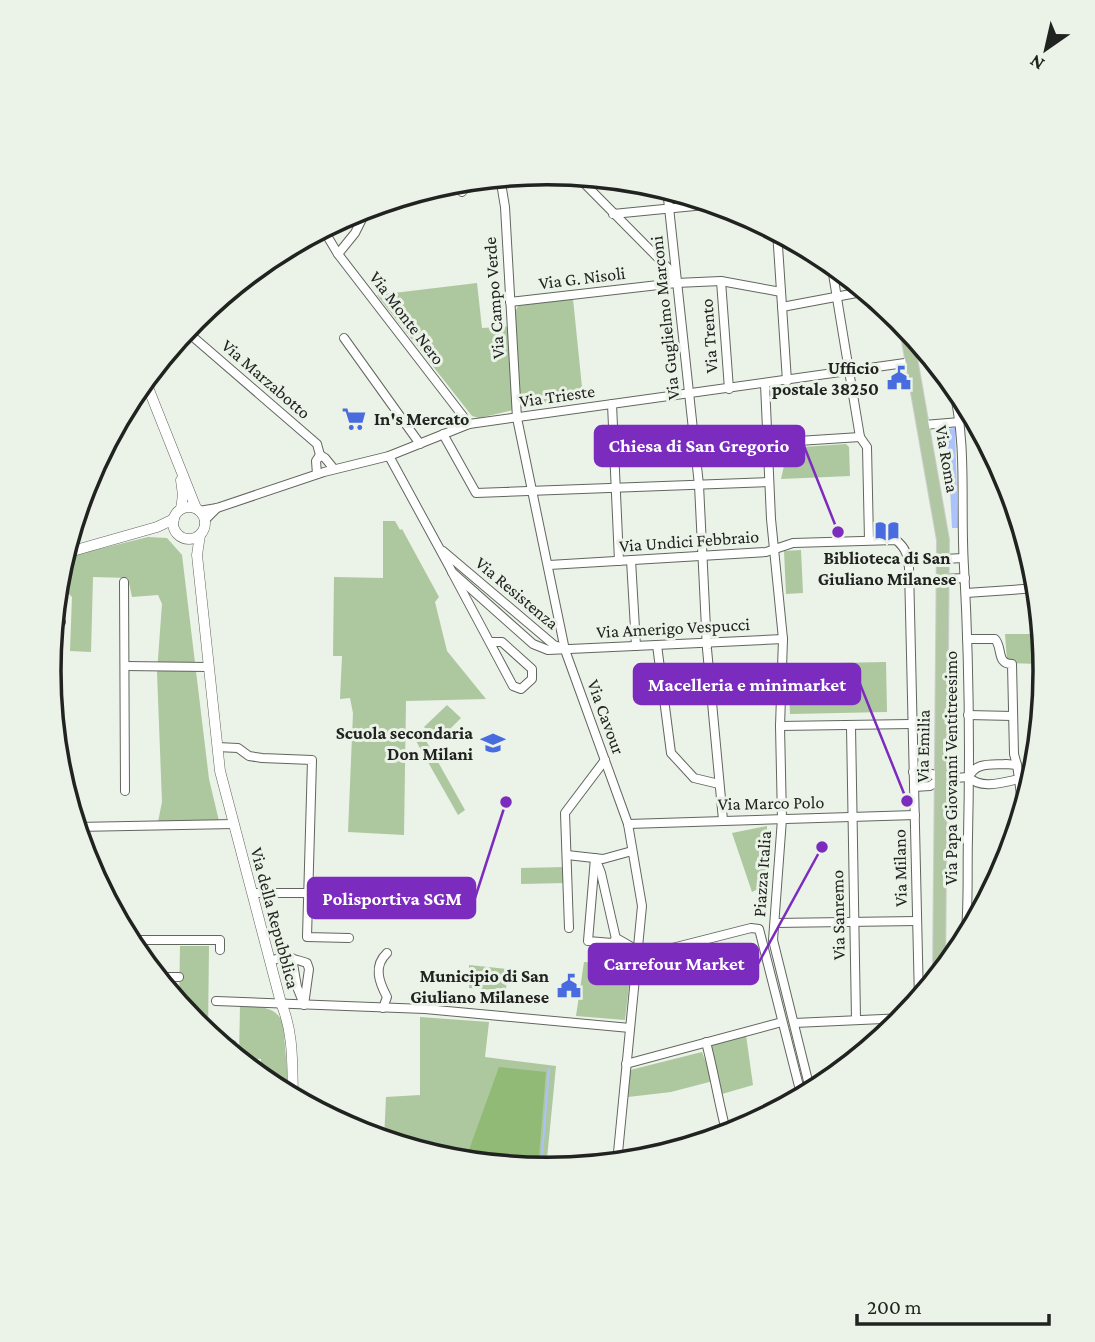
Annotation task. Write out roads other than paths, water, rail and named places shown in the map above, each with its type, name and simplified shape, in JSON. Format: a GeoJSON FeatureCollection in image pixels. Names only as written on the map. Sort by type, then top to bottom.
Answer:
{"type":"FeatureCollection","features":[{"type":"Feature","properties":{"kind":"main road","name":"Via Roma"},"geometry":{"type":"LineString","coordinates":[[913,350],[912,362],[943,537],[944,559]]}},
{"type":"Feature","properties":{"kind":"main road","name":"Via Emilia"},"geometry":{"type":"LineString","coordinates":[[939,959],[944,559]]}},
{"type":"Feature","properties":{"kind":"street","name":"Via Campo Verde"},"geometry":{"type":"LineString","coordinates":[[502,187],[517,418]]}},
{"type":"Feature","properties":{"kind":"street"},"geometry":{"type":"LineString","coordinates":[[587,187],[668,268],[677,283]]}},
{"type":"Feature","properties":{"kind":"street","name":"Via Guglielmo Marconi"},"geometry":{"type":"LineString","coordinates":[[668,200],[699,485],[706,641],[723,820]]}},
{"type":"Feature","properties":{"kind":"street"},"geometry":{"type":"LineString","coordinates":[[613,214],[689,206]]}},
{"type":"Feature","properties":{"kind":"street"},"geometry":{"type":"LineString","coordinates":[[338,254],[360,222]]}},
{"type":"Feature","properties":{"kind":"street","name":"Via Monte Nero"},"geometry":{"type":"LineString","coordinates":[[328,237],[469,424]]}},
{"type":"Feature","properties":{"kind":"street"},"geometry":{"type":"LineString","coordinates":[[778,243],[787,382]]}},
{"type":"Feature","properties":{"kind":"street"},"geometry":{"type":"LineString","coordinates":[[833,278],[860,437],[867,447],[869,540]]}},
{"type":"Feature","properties":{"kind":"street","name":"Via G. Nisoli"},"geometry":{"type":"LineString","coordinates":[[510,302],[677,283],[721,281],[781,292]]}},
{"type":"Feature","properties":{"kind":"street","name":"Via Trento"},"geometry":{"type":"LineString","coordinates":[[721,281],[729,389]]}},
{"type":"Feature","properties":{"kind":"street"},"geometry":{"type":"LineString","coordinates":[[782,307],[854,293]]}},
{"type":"Feature","properties":{"kind":"street","name":"Via Marzabotto"},"geometry":{"type":"LineString","coordinates":[[194,338],[317,444],[320,455],[334,470]]}},
{"type":"Feature","properties":{"kind":"street"},"geometry":{"type":"LineString","coordinates":[[344,338],[420,444]]}},
{"type":"Feature","properties":{"kind":"street","name":"Via Trieste"},"geometry":{"type":"LineString","coordinates":[[198,509],[217,509],[317,474],[389,456],[469,424],[787,382],[912,362]]}},
{"type":"Feature","properties":{"kind":"street","name":"Piazza Italia"},"geometry":{"type":"LineString","coordinates":[[765,384],[769,482],[783,639],[780,726],[782,819],[773,940],[808,1081]]}},
{"type":"Feature","properties":{"kind":"street"},"geometry":{"type":"LineString","coordinates":[[150,392],[205,520],[204,530],[188,539],[175,531],[157,527]]}},
{"type":"Feature","properties":{"kind":"street"},"geometry":{"type":"LineString","coordinates":[[612,404],[619,561]]}},
{"type":"Feature","properties":{"kind":"street","name":"Via Papa Giovanni Ventitreesimo"},"geometry":{"type":"LineString","coordinates":[[954,404],[965,497],[961,510],[966,593],[969,778],[966,918]]}},
{"type":"Feature","properties":{"kind":"street","name":"Via Cavour"},"geometry":{"type":"LineString","coordinates":[[517,418],[565,650],[628,824],[642,906],[618,1152]]}},
{"type":"Feature","properties":{"kind":"street"},"geometry":{"type":"LineString","coordinates":[[924,425],[955,422]]}},
{"type":"Feature","properties":{"kind":"street"},"geometry":{"type":"LineString","coordinates":[[443,435],[476,493],[534,493],[769,482]]}},
{"type":"Feature","properties":{"kind":"street"},"geometry":{"type":"LineString","coordinates":[[768,443],[860,437]]}},
{"type":"Feature","properties":{"kind":"street"},"geometry":{"type":"LineString","coordinates":[[317,474],[316,461],[320,455]]}},
{"type":"Feature","properties":{"kind":"street","name":"Via Resistenza"},"geometry":{"type":"LineString","coordinates":[[389,456],[489,642],[515,688],[520,689],[532,679],[532,669],[502,642],[489,642]]}},
{"type":"Feature","properties":{"kind":"street"},"geometry":{"type":"LineString","coordinates":[[77,550],[157,527],[174,519],[181,509],[183,495],[179,462]]}},
{"type":"Feature","properties":{"kind":"street"},"geometry":{"type":"LineString","coordinates":[[181,509],[198,509]]}},
{"type":"Feature","properties":{"kind":"street","name":"Via Trieste"},"geometry":{"type":"LineString","coordinates":[[205,520],[217,509]]}},
{"type":"Feature","properties":{"kind":"street"},"geometry":{"type":"LineString","coordinates":[[174,519],[175,531]]}},
{"type":"Feature","properties":{"kind":"street","name":"Via della Repubblica"},"geometry":{"type":"LineString","coordinates":[[200,534],[197,555],[220,771],[281,1003],[288,1018],[293,1085]]}},
{"type":"Feature","properties":{"kind":"street","name":"Via della Repubblica"},"geometry":{"type":"LineString","coordinates":[[188,539],[197,555]]}},
{"type":"Feature","properties":{"kind":"street","name":"Via Undici Febbraio"},"geometry":{"type":"LineString","coordinates":[[549,565],[766,552],[793,542],[896,540],[902,544],[907,554]]}},
{"type":"Feature","properties":{"kind":"street","name":"Via Resistenza"},"geometry":{"type":"LineString","coordinates":[[438,547],[554,645],[565,650]]}},
{"type":"Feature","properties":{"kind":"street","name":"Via Milano"},"geometry":{"type":"LineString","coordinates":[[907,554],[919,985]]}},
{"type":"Feature","properties":{"kind":"street"},"geometry":{"type":"LineString","coordinates":[[944,559],[964,558]]}},
{"type":"Feature","properties":{"kind":"street"},"geometry":{"type":"LineString","coordinates":[[631,560],[636,646]]}},
{"type":"Feature","properties":{"kind":"street","name":"Via Resistenza"},"geometry":{"type":"LineString","coordinates":[[452,572],[533,644],[548,650],[565,650]]}},
{"type":"Feature","properties":{"kind":"street"},"geometry":{"type":"LineString","coordinates":[[943,579],[965,578]]}},
{"type":"Feature","properties":{"kind":"street"},"geometry":{"type":"LineString","coordinates":[[124,582],[125,790]]}},
{"type":"Feature","properties":{"kind":"street"},"geometry":{"type":"LineString","coordinates":[[966,593],[1026,589]]}},
{"type":"Feature","properties":{"kind":"street","name":"Via Amerigo Vespucci"},"geometry":{"type":"LineString","coordinates":[[565,650],[783,639]]}},
{"type":"Feature","properties":{"kind":"street"},"geometry":{"type":"LineString","coordinates":[[967,639],[995,639],[1001,659],[1006,664],[1013,664],[1014,754],[1020,785]]}},
{"type":"Feature","properties":{"kind":"street"},"geometry":{"type":"LineString","coordinates":[[657,645],[671,753],[692,777],[700,781],[719,783]]}},
{"type":"Feature","properties":{"kind":"street"},"geometry":{"type":"LineString","coordinates":[[125,666],[208,667]]}},
{"type":"Feature","properties":{"kind":"street"},"geometry":{"type":"LineString","coordinates":[[968,715],[1013,716]]}},
{"type":"Feature","properties":{"kind":"street"},"geometry":{"type":"LineString","coordinates":[[780,726],[911,724]]}},
{"type":"Feature","properties":{"kind":"street","name":"Via Sanremo"},"geometry":{"type":"LineString","coordinates":[[850,726],[856,1019]]}},
{"type":"Feature","properties":{"kind":"street","name":"Via della Repubblica"},"geometry":{"type":"LineString","coordinates":[[217,747],[238,748],[249,756],[262,758],[312,760],[307,937],[349,938]]}},
{"type":"Feature","properties":{"kind":"street"},"geometry":{"type":"LineString","coordinates":[[569,928],[565,813],[605,760]]}},
{"type":"Feature","properties":{"kind":"street"},"geometry":{"type":"LineString","coordinates":[[969,778],[977,766],[1017,765]]}},
{"type":"Feature","properties":{"kind":"street"},"geometry":{"type":"LineString","coordinates":[[913,772],[932,774],[940,779]]}},
{"type":"Feature","properties":{"kind":"street"},"geometry":{"type":"LineString","coordinates":[[914,787],[930,786],[940,779],[969,778],[974,783],[981,784],[1019,779]]}},
{"type":"Feature","properties":{"kind":"street","name":"Via Marco Polo"},"geometry":{"type":"LineString","coordinates":[[628,824],[915,815]]}},
{"type":"Feature","properties":{"kind":"street"},"geometry":{"type":"LineString","coordinates":[[87,827],[234,824]]}},
{"type":"Feature","properties":{"kind":"street"},"geometry":{"type":"LineString","coordinates":[[567,855],[603,859],[632,851]]}},
{"type":"Feature","properties":{"kind":"street"},"geometry":{"type":"LineString","coordinates":[[595,858],[601,873],[614,941]]}},
{"type":"Feature","properties":{"kind":"street"},"geometry":{"type":"LineString","coordinates":[[595,858],[587,941],[614,941],[636,952],[751,928],[768,933],[774,927],[917,921]]}},
{"type":"Feature","properties":{"kind":"street"},"geometry":{"type":"LineString","coordinates":[[252,893],[309,893]]}},
{"type":"Feature","properties":{"kind":"street"},"geometry":{"type":"LineString","coordinates":[[759,929],[799,1087]]}},
{"type":"Feature","properties":{"kind":"street"},"geometry":{"type":"LineString","coordinates":[[142,940],[220,940],[220,950]]}},
{"type":"Feature","properties":{"kind":"street"},"geometry":{"type":"LineString","coordinates":[[383,1009],[387,997],[381,986],[378,967],[380,959],[387,953]]}},
{"type":"Feature","properties":{"kind":"street"},"geometry":{"type":"LineString","coordinates":[[270,962],[275,958],[292,958],[306,963],[309,969],[304,1005]]}},
{"type":"Feature","properties":{"kind":"street"},"geometry":{"type":"LineString","coordinates":[[292,958],[297,987],[304,1005]]}},
{"type":"Feature","properties":{"kind":"street"},"geometry":{"type":"LineString","coordinates":[[170,977],[179,977]]}},
{"type":"Feature","properties":{"kind":"street"},"geometry":{"type":"LineString","coordinates":[[216,1001],[425,1009],[630,1028]]}},
{"type":"Feature","properties":{"kind":"street"},"geometry":{"type":"LineString","coordinates":[[794,1023],[887,1018]]}},
{"type":"Feature","properties":{"kind":"street"},"geometry":{"type":"LineString","coordinates":[[626,1064],[782,1022]]}},
{"type":"Feature","properties":{"kind":"street"},"geometry":{"type":"LineString","coordinates":[[706,1042],[718,1084],[717,1096],[724,1124]]}},
{"type":"Feature","properties":{"kind":"water"},"geometry":{"type":"Polygon","coordinates":[[[955,428],[958,528],[952,528],[947,429],[955,428]]]}},
{"type":"Feature","properties":{"kind":"waterway"},"geometry":{"type":"LineString","coordinates":[[542,1157],[549,1069]]}},
{"type":"Feature","properties":{"kind":"place","name":"Ufficio postale 38250"},"geometry":{"type":"Point","coordinates":[899,378]}},
{"type":"Feature","properties":{"kind":"place","name":"In's Mercato"},"geometry":{"type":"Point","coordinates":[354,419]}},
{"type":"Feature","properties":{"kind":"place","name":"Biblioteca di San Giuliano Milanese"},"geometry":{"type":"Point","coordinates":[887,531]}},
{"type":"Feature","properties":{"kind":"place","name":"Chiesa di San Gregorio"},"geometry":{"type":"Point","coordinates":[838,532]}},
{"type":"Feature","properties":{"kind":"place","name":"Scuola secondaria Don Milani"},"geometry":{"type":"Point","coordinates":[493,743]}},
{"type":"Feature","properties":{"kind":"place","name":"Macelleria e minimarket"},"geometry":{"type":"Point","coordinates":[907,801]}},
{"type":"Feature","properties":{"kind":"place","name":"Polisportiva SGM"},"geometry":{"type":"Point","coordinates":[506,802]}},
{"type":"Feature","properties":{"kind":"place","name":"Carrefour Market"},"geometry":{"type":"Point","coordinates":[822,847]}},
{"type":"Feature","properties":{"kind":"place","name":"Municipio di San Giuliano Milanese"},"geometry":{"type":"Point","coordinates":[569,986]}}]}
